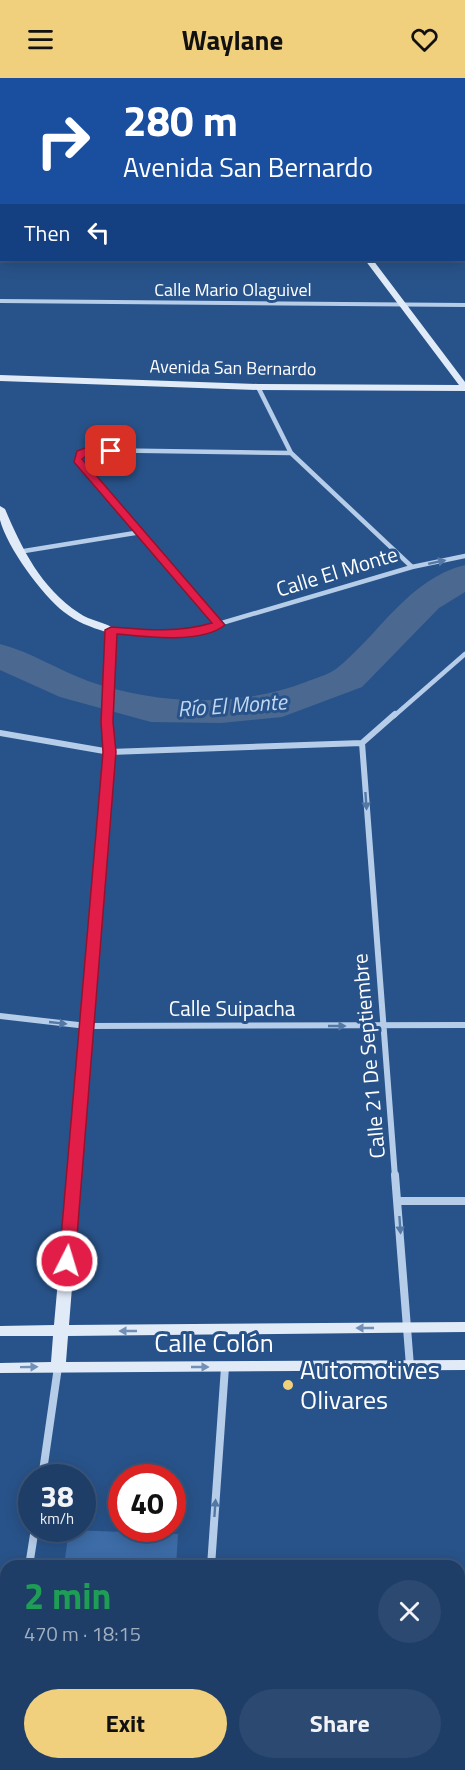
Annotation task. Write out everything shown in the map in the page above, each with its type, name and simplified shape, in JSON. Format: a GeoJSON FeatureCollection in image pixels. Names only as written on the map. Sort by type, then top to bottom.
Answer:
{"type":"FeatureCollection","features":[{"type":"Feature","properties":{"kind":"street"},"geometry":{"type":"LineString","coordinates":[[370,261],[400,305],[465,388]]}},
{"type":"Feature","properties":{"kind":"street","name":"Calle Mario Olaguivel"},"geometry":{"type":"LineString","coordinates":[[0,301],[465,305]]}},
{"type":"Feature","properties":{"kind":"street","name":"Avenida San Bernardo"},"geometry":{"type":"LineString","coordinates":[[0,378],[258,387],[465,388]]}},
{"type":"Feature","properties":{"kind":"street"},"geometry":{"type":"LineString","coordinates":[[258,387],[291,453],[412,567]]}},
{"type":"Feature","properties":{"kind":"street"},"geometry":{"type":"LineString","coordinates":[[0,509],[18,552],[41,585],[81,619],[111,630],[161,635],[188,633],[219,625],[77,460],[81,453],[88,450],[291,453]]}},
{"type":"Feature","properties":{"kind":"street"},"geometry":{"type":"LineString","coordinates":[[18,552],[141,532]]}},
{"type":"Feature","properties":{"kind":"street","name":"Calle El Monte"},"geometry":{"type":"LineString","coordinates":[[219,625],[412,567],[465,556]]}},
{"type":"Feature","properties":{"kind":"street"},"geometry":{"type":"LineString","coordinates":[[44,1464],[58,1367],[110,752],[107,722],[112,650],[111,630]]}},
{"type":"Feature","properties":{"kind":"street"},"geometry":{"type":"LineString","coordinates":[[0,733],[110,752],[362,742],[465,654]]}},
{"type":"Feature","properties":{"kind":"street","name":"Calle 21 De Septiembre"},"geometry":{"type":"LineString","coordinates":[[362,742],[382,1026],[410,1366]]}},
{"type":"Feature","properties":{"kind":"street","name":"Calle Suipacha"},"geometry":{"type":"LineString","coordinates":[[0,1016],[87,1026],[465,1025]]}},
{"type":"Feature","properties":{"kind":"street"},"geometry":{"type":"LineString","coordinates":[[398,1202],[465,1201]]}},
{"type":"Feature","properties":{"kind":"street","name":"Calle Colón"},"geometry":{"type":"LineString","coordinates":[[0,1331],[465,1327]]}},
{"type":"Feature","properties":{"kind":"street","name":"Calle Colón"},"geometry":{"type":"LineString","coordinates":[[0,1368],[465,1365]]}},
{"type":"Feature","properties":{"kind":"street"},"geometry":{"type":"LineString","coordinates":[[211,1560],[225,1367]]}},
{"type":"Feature","properties":{"kind":"street"},"geometry":{"type":"LineString","coordinates":[[30,1560],[32,1542]]}},
{"type":"Feature","properties":{"kind":"shaded area"},"geometry":{"type":"Polygon","coordinates":[[[96,1531],[108,1531],[108,1542],[178,1542],[176,1560],[65,1560],[67,1542],[96,1542],[96,1531]]]}},
{"type":"Feature","properties":{"kind":"waterway","name":"Río El Monte"},"geometry":{"type":"LineString","coordinates":[[0,656],[74,689],[151,710],[221,711],[282,705],[348,679],[426,600],[465,576]]}},
{"type":"Feature","properties":{"kind":"place","name":"Automotives Olivares"},"geometry":{"type":"Point","coordinates":[288,1385]}},
{"type":"Feature","properties":{"kind":"route"},"geometry":{"type":"LineString","coordinates":[[67,1261],[110,752],[107,722],[112,650],[111,630],[161,635],[188,633],[219,625],[77,460],[81,453],[88,450],[111,451]]}}]}
